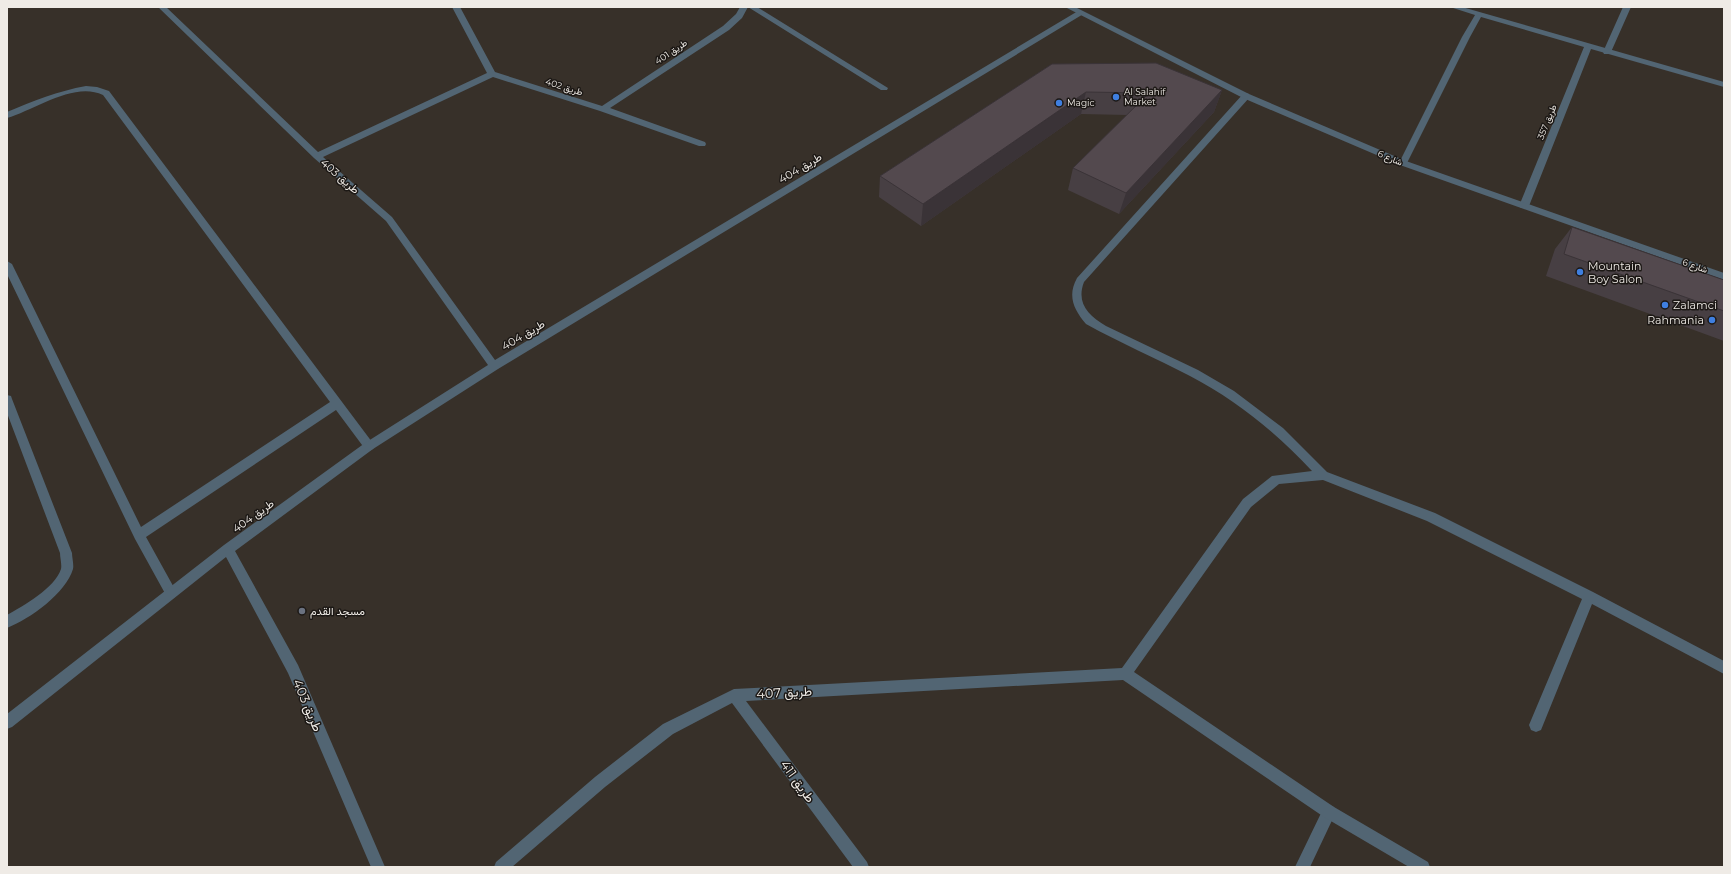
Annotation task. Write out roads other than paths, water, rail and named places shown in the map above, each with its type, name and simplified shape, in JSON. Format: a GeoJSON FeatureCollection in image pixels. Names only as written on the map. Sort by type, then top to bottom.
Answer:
{"type":"FeatureCollection","features":[{"type":"Feature","properties":{"kind":"street","name":"طريق 403"},"geometry":{"type":"LineString","coordinates":[[162,7],[317,156],[389,218],[494,366]]}},
{"type":"Feature","properties":{"kind":"street"},"geometry":{"type":"LineString","coordinates":[[317,156],[492,74],[456,7]]}},
{"type":"Feature","properties":{"kind":"street","name":"طريق 401"},"geometry":{"type":"LineString","coordinates":[[603,109],[726,28],[736,20],[744,7]]}},
{"type":"Feature","properties":{"kind":"street"},"geometry":{"type":"LineString","coordinates":[[752,7],[884,88]]}},
{"type":"Feature","properties":{"kind":"street","name":"شارع 6"},"geometry":{"type":"LineString","coordinates":[[1069,7],[1246,96],[1403,163],[1724,276]]}},
{"type":"Feature","properties":{"kind":"street"},"geometry":{"type":"LineString","coordinates":[[1454,7],[1724,86]]}},
{"type":"Feature","properties":{"kind":"street"},"geometry":{"type":"LineString","coordinates":[[1607,52],[1627,7]]}},
{"type":"Feature","properties":{"kind":"street","name":"طريق 404"},"geometry":{"type":"LineString","coordinates":[[7,722],[228,549],[369,446],[494,366],[1081,13]]}},
{"type":"Feature","properties":{"kind":"street"},"geometry":{"type":"LineString","coordinates":[[1403,163],[1466,37],[1479,15]]}},
{"type":"Feature","properties":{"kind":"street","name":"طريق 357"},"geometry":{"type":"LineString","coordinates":[[1524,206],[1588,46]]}},
{"type":"Feature","properties":{"kind":"street","name":"طريق 402"},"geometry":{"type":"LineString","coordinates":[[492,74],[603,109],[702,144]]}},
{"type":"Feature","properties":{"kind":"street"},"geometry":{"type":"LineString","coordinates":[[7,115],[74,90],[97,88],[106,93],[336,404],[369,446]]}},
{"type":"Feature","properties":{"kind":"street"},"geometry":{"type":"LineString","coordinates":[[1246,96],[1080,280],[1076,290],[1076,300],[1081,311],[1090,320],[1103,328],[1195,374],[1250,407],[1301,451],[1322,475]]}},
{"type":"Feature","properties":{"kind":"street"},"geometry":{"type":"LineString","coordinates":[[7,264],[139,535],[171,593]]}},
{"type":"Feature","properties":{"kind":"street"},"geometry":{"type":"LineString","coordinates":[[7,399],[66,553],[67,569],[56,587],[37,603],[7,622]]}},
{"type":"Feature","properties":{"kind":"street"},"geometry":{"type":"LineString","coordinates":[[139,535],[336,404]]}},
{"type":"Feature","properties":{"kind":"street"},"geometry":{"type":"LineString","coordinates":[[1423,867],[1329,812],[1125,674],[1247,503],[1276,479],[1322,475],[1431,517],[1589,596],[1724,668]]}},
{"type":"Feature","properties":{"kind":"street","name":"طريق 403"},"geometry":{"type":"LineString","coordinates":[[228,549],[293,669],[378,867]]}},
{"type":"Feature","properties":{"kind":"street"},"geometry":{"type":"LineString","coordinates":[[1536,725],[1589,596]]}},
{"type":"Feature","properties":{"kind":"street","name":"طريق 407"},"geometry":{"type":"LineString","coordinates":[[501,867],[600,782],[668,729],[734,695],[1125,674]]}},
{"type":"Feature","properties":{"kind":"street","name":"طريق 411"},"geometry":{"type":"LineString","coordinates":[[734,695],[862,867]]}},
{"type":"Feature","properties":{"kind":"street"},"geometry":{"type":"LineString","coordinates":[[1302,867],[1329,812]]}},
{"type":"Feature","properties":{"kind":"place","name":"Al Salahif Market"},"geometry":{"type":"Point","coordinates":[1116,97]}},
{"type":"Feature","properties":{"kind":"place","name":"Magic"},"geometry":{"type":"Point","coordinates":[1059,103]}},
{"type":"Feature","properties":{"kind":"place","name":"Mountain Boy Salon"},"geometry":{"type":"Point","coordinates":[1580,272]}},
{"type":"Feature","properties":{"kind":"place","name":"Zalamci"},"geometry":{"type":"Point","coordinates":[1665,305]}},
{"type":"Feature","properties":{"kind":"place","name":"Rahmania"},"geometry":{"type":"Point","coordinates":[1712,320]}},
{"type":"Feature","properties":{"kind":"place","name":"مسجد القدم"},"geometry":{"type":"Point","coordinates":[302,611]}}]}
